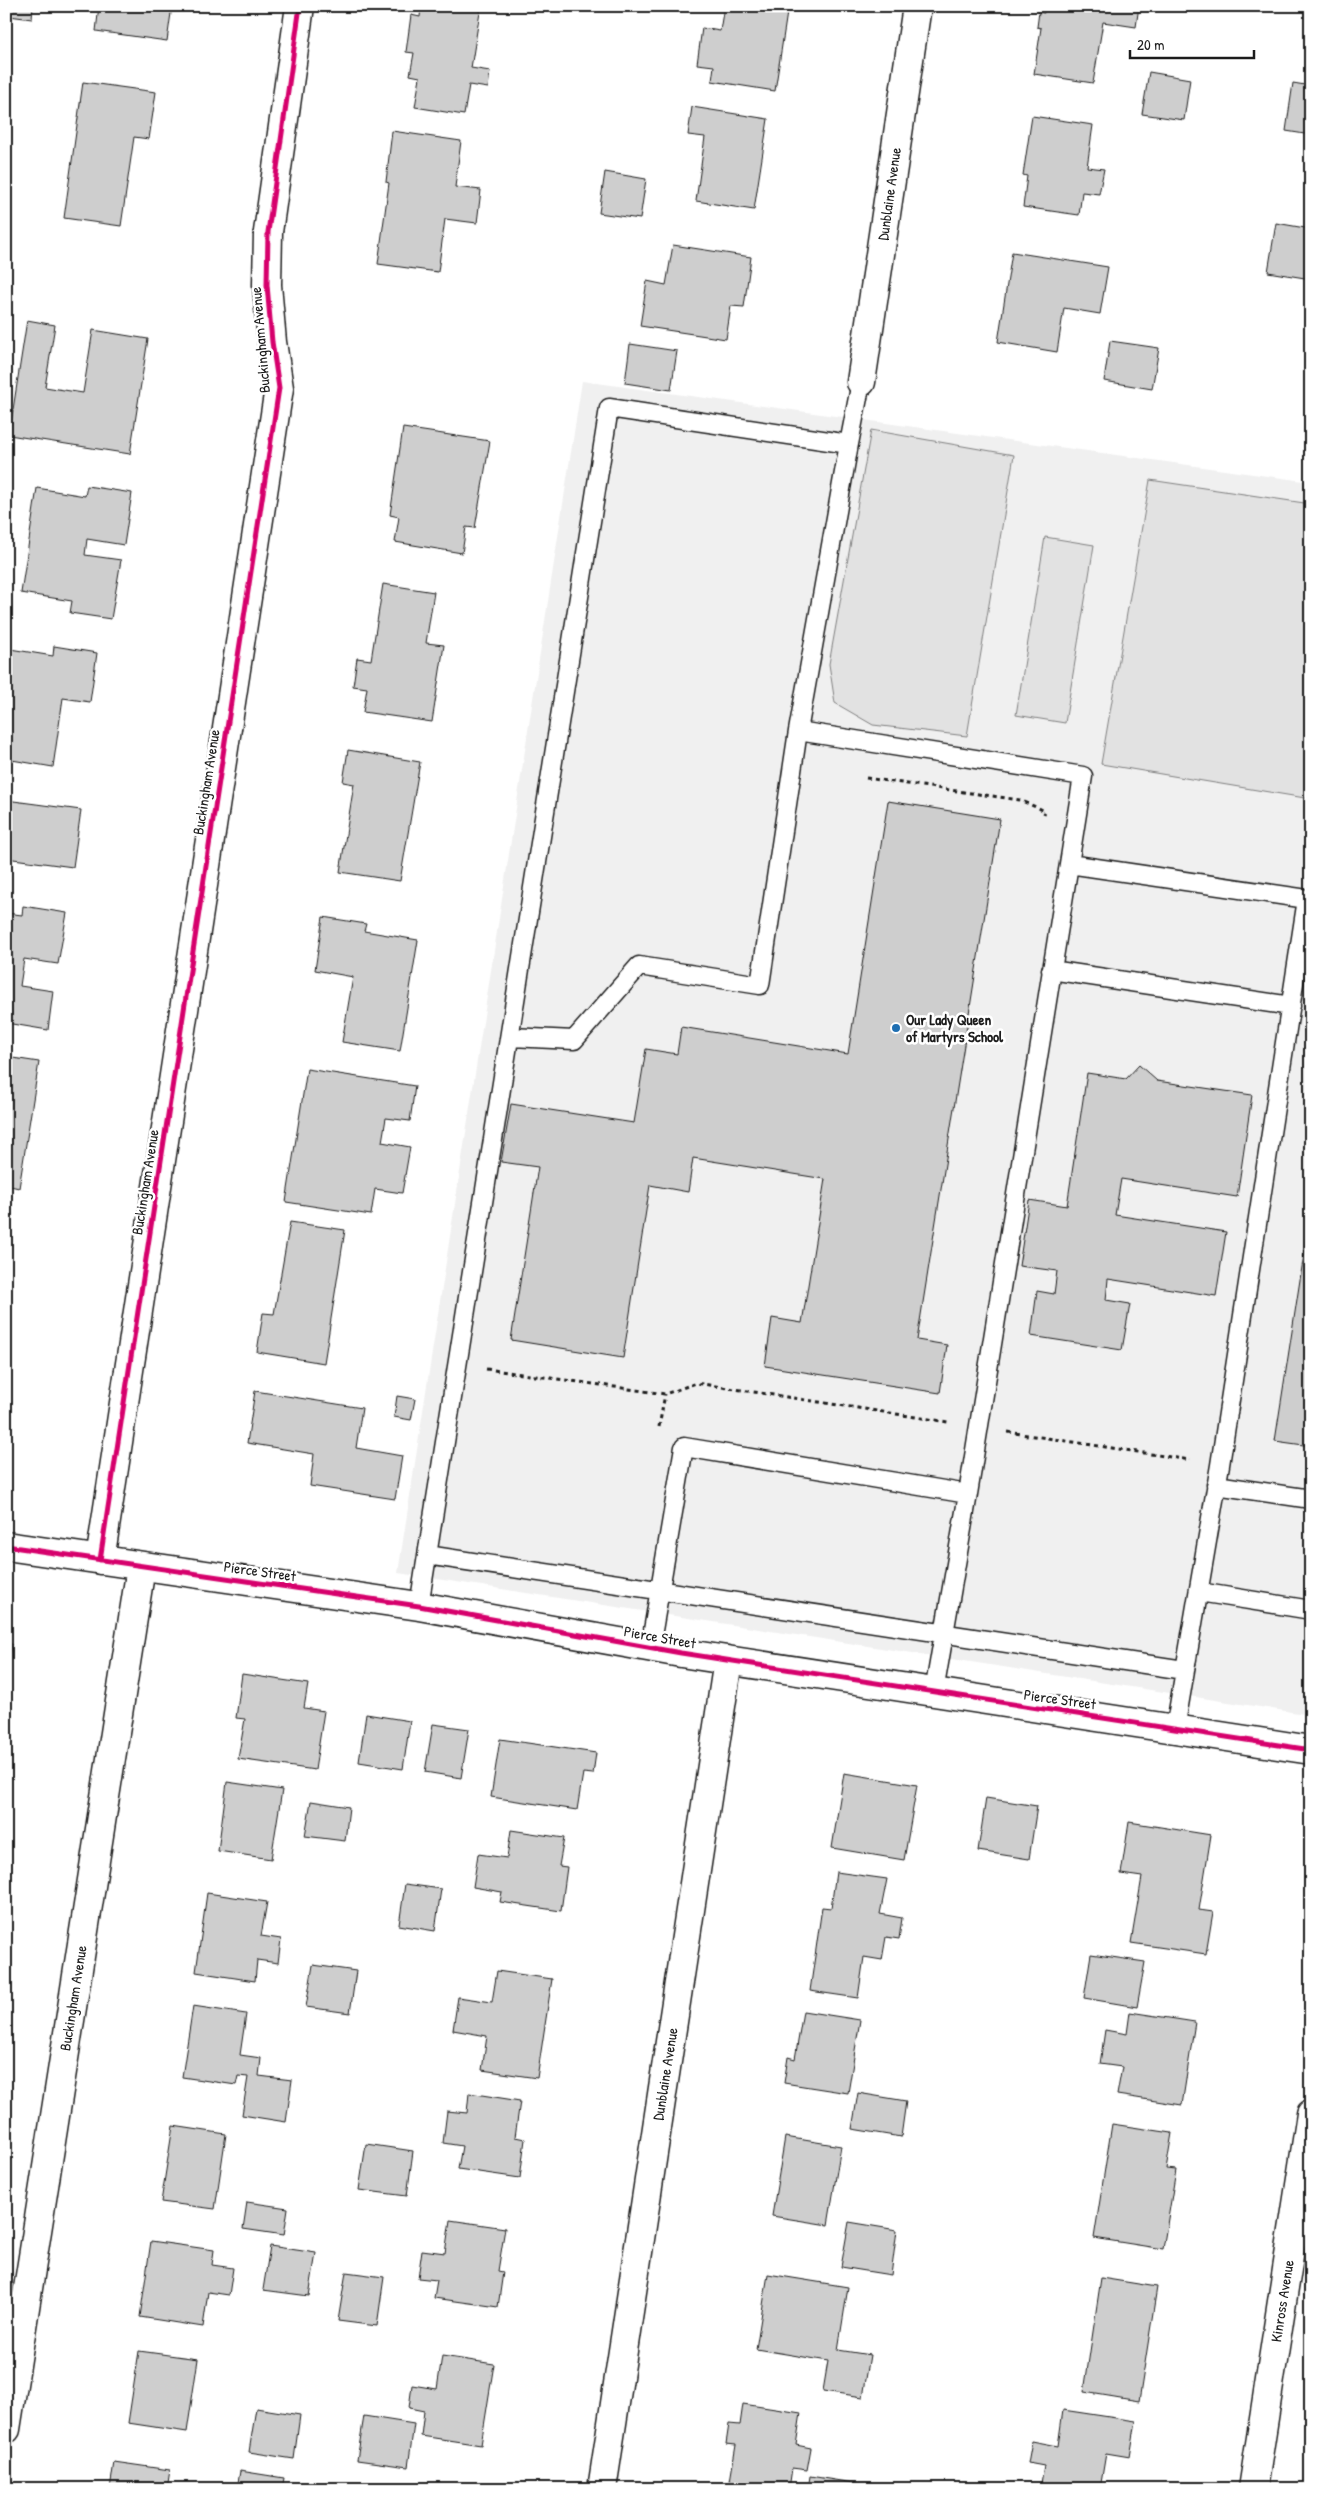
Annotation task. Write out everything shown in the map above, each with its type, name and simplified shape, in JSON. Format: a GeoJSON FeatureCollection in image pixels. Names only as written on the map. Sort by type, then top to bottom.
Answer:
{"type":"FeatureCollection","features":[{"type":"Feature","properties":{"kind":"street","name":"Buckingham Avenue"},"geometry":{"type":"LineString","coordinates":[[100,1560],[279,388],[272,342],[267,285],[268,232],[300,6]]}},
{"type":"Feature","properties":{"kind":"street","name":"Dunblaine Avenue"},"geometry":{"type":"LineString","coordinates":[[861,382],[917,6]]}},
{"type":"Feature","properties":{"kind":"street","name":"Pierce Street"},"geometry":{"type":"LineString","coordinates":[[6,1546],[419,1606],[650,1648],[1311,1750]]}},
{"type":"Feature","properties":{"kind":"street","name":"Buckingham Avenue"},"geometry":{"type":"LineString","coordinates":[[6,2429],[141,1567]]}},
{"type":"Feature","properties":{"kind":"street","name":"Dunblaine Avenue"},"geometry":{"type":"LineString","coordinates":[[602,2489],[728,1660]]}},
{"type":"Feature","properties":{"kind":"street","name":"Kinross Avenue"},"geometry":{"type":"LineString","coordinates":[[1252,2489],[1311,2114]]}},
{"type":"Feature","properties":{"kind":"lane"},"geometry":{"type":"LineString","coordinates":[[511,1037],[574,1040],[639,966],[760,985],[798,732],[861,382]]}},
{"type":"Feature","properties":{"kind":"lane"},"geometry":{"type":"LineString","coordinates":[[419,1606],[511,1037],[609,408],[849,444]]}},
{"type":"Feature","properties":{"kind":"lane"},"geometry":{"type":"LineString","coordinates":[[798,732],[1083,776],[968,1494],[934,1692]]}},
{"type":"Feature","properties":{"kind":"lane"},"geometry":{"type":"LineString","coordinates":[[1069,864],[1307,899],[1220,1465],[1175,1728]]}},
{"type":"Feature","properties":{"kind":"lane"},"geometry":{"type":"LineString","coordinates":[[1051,970],[1291,1006]]}},
{"type":"Feature","properties":{"kind":"lane"},"geometry":{"type":"LineString","coordinates":[[650,1648],[658,1589],[684,1447],[968,1494]]}},
{"type":"Feature","properties":{"kind":"lane"},"geometry":{"type":"LineString","coordinates":[[1216,1486],[1311,1500]]}},
{"type":"Feature","properties":{"kind":"lane"},"geometry":{"type":"LineString","coordinates":[[427,1555],[1184,1670]]}},
{"type":"Feature","properties":{"kind":"lane"},"geometry":{"type":"LineString","coordinates":[[1198,1592],[1311,1610]]}},
{"type":"Feature","properties":{"kind":"path"},"geometry":{"type":"LineString","coordinates":[[866,778],[1020,800],[1044,811],[1043,821]]}},
{"type":"Feature","properties":{"kind":"path"},"geometry":{"type":"LineString","coordinates":[[458,1365],[665,1394],[696,1383],[957,1423]]}},
{"type":"Feature","properties":{"kind":"path"},"geometry":{"type":"LineString","coordinates":[[947,1422],[948,1412]]}},
{"type":"Feature","properties":{"kind":"path"},"geometry":{"type":"LineString","coordinates":[[1003,1431],[1220,1465]]}},
{"type":"Feature","properties":{"kind":"shaded area","name":"Our Lady Queen of Martyrs School"},"geometry":{"type":"Polygon","coordinates":[[[582,381],[1311,482],[1311,1715],[398,1573],[582,381]]]}},
{"type":"Feature","properties":{"kind":"shaded area"},"geometry":{"type":"Polygon","coordinates":[[[871,430],[1014,455],[967,736],[873,725],[835,703],[829,664],[871,430]]]}},
{"type":"Feature","properties":{"kind":"shaded area"},"geometry":{"type":"Polygon","coordinates":[[[1150,480],[1311,504],[1311,799],[1101,764],[1150,480]]]}},
{"type":"Feature","properties":{"kind":"shaded area"},"geometry":{"type":"Polygon","coordinates":[[[1045,537],[1094,545],[1065,723],[1016,715],[1045,537]]]}},
{"type":"Feature","properties":{"kind":"building"},"geometry":{"type":"Polygon","coordinates":[[[11,6],[33,6],[32,19],[9,16],[11,6]]]}},
{"type":"Feature","properties":{"kind":"building"},"geometry":{"type":"Polygon","coordinates":[[[99,6],[172,6],[167,41],[96,31],[99,6]]]}},
{"type":"Feature","properties":{"kind":"building"},"geometry":{"type":"Polygon","coordinates":[[[421,6],[481,6],[471,68],[490,71],[488,88],[469,85],[464,115],[415,107],[420,77],[410,75],[414,53],[406,52],[411,15],[420,17],[421,6]]]}},
{"type":"Feature","properties":{"kind":"building"},"geometry":{"type":"Polygon","coordinates":[[[724,6],[788,6],[775,91],[712,81],[714,66],[697,64],[702,28],[720,31],[724,6]]]}},
{"type":"Feature","properties":{"kind":"building"},"geometry":{"type":"Polygon","coordinates":[[[1045,6],[1139,6],[1136,27],[1103,22],[1093,83],[1034,74],[1041,28],[1037,27],[1039,12],[1044,13],[1045,6]]]}},
{"type":"Feature","properties":{"kind":"building"},"geometry":{"type":"Polygon","coordinates":[[[1149,72],[1190,79],[1184,120],[1142,114],[1149,72]]]}},
{"type":"Feature","properties":{"kind":"building"},"geometry":{"type":"Polygon","coordinates":[[[83,82],[156,92],[149,139],[134,137],[121,226],[64,218],[83,82]]]}},
{"type":"Feature","properties":{"kind":"building"},"geometry":{"type":"Polygon","coordinates":[[[1293,83],[1311,86],[1311,135],[1286,131],[1293,83]]]}},
{"type":"Feature","properties":{"kind":"building"},"geometry":{"type":"Polygon","coordinates":[[[692,107],[768,119],[754,210],[696,201],[705,137],[688,135],[692,107]]]}},
{"type":"Feature","properties":{"kind":"building"},"geometry":{"type":"Polygon","coordinates":[[[1032,116],[1093,125],[1087,167],[1104,169],[1099,194],[1082,192],[1079,215],[1023,207],[1027,176],[1023,175],[1032,116]]]}},
{"type":"Feature","properties":{"kind":"building"},"geometry":{"type":"Polygon","coordinates":[[[392,131],[461,141],[455,187],[481,190],[477,223],[445,219],[438,272],[378,264],[389,183],[386,182],[392,131]]]}},
{"type":"Feature","properties":{"kind":"building"},"geometry":{"type":"Polygon","coordinates":[[[605,172],[646,179],[640,219],[599,213],[605,172]]]}},
{"type":"Feature","properties":{"kind":"building"},"geometry":{"type":"Polygon","coordinates":[[[1276,223],[1311,229],[1311,279],[1268,272],[1276,223]]]}},
{"type":"Feature","properties":{"kind":"building"},"geometry":{"type":"Polygon","coordinates":[[[673,245],[751,257],[744,307],[731,306],[726,339],[640,326],[647,281],[666,285],[673,245]]]}},
{"type":"Feature","properties":{"kind":"building"},"geometry":{"type":"Polygon","coordinates":[[[1012,252],[1108,267],[1100,314],[1064,308],[1057,352],[998,342],[1012,252]]]}},
{"type":"Feature","properties":{"kind":"building"},"geometry":{"type":"Polygon","coordinates":[[[27,320],[55,325],[45,387],[83,393],[93,330],[148,339],[130,454],[9,435],[27,320]]]}},
{"type":"Feature","properties":{"kind":"building"},"geometry":{"type":"Polygon","coordinates":[[[1110,341],[1159,348],[1152,389],[1104,381],[1110,341]]]}},
{"type":"Feature","properties":{"kind":"building"},"geometry":{"type":"Polygon","coordinates":[[[630,344],[677,351],[671,390],[625,383],[630,344]]]}},
{"type":"Feature","properties":{"kind":"building"},"geometry":{"type":"Polygon","coordinates":[[[403,428],[490,441],[475,528],[466,527],[462,553],[395,542],[399,517],[390,515],[403,428]]]}},
{"type":"Feature","properties":{"kind":"building"},"geometry":{"type":"Polygon","coordinates":[[[87,486],[132,493],[124,545],[87,539],[85,555],[121,560],[111,619],[70,613],[72,601],[21,593],[37,488],[85,496],[87,486]]]}},
{"type":"Feature","properties":{"kind":"building"},"geometry":{"type":"Polygon","coordinates":[[[383,584],[434,592],[426,643],[444,645],[432,722],[363,712],[367,688],[353,686],[357,658],[371,660],[383,584]]]}},
{"type":"Feature","properties":{"kind":"building"},"geometry":{"type":"Polygon","coordinates":[[[54,646],[97,653],[90,702],[63,698],[53,767],[6,759],[6,672],[10,649],[53,656],[54,646]]]}},
{"type":"Feature","properties":{"kind":"building"},"geometry":{"type":"Polygon","coordinates":[[[348,750],[420,762],[400,881],[340,872],[354,784],[343,782],[348,750]]]}},
{"type":"Feature","properties":{"kind":"building"},"geometry":{"type":"Polygon","coordinates":[[[6,800],[81,810],[73,867],[6,858],[6,800]]]}},
{"type":"Feature","properties":{"kind":"building"},"geometry":{"type":"Polygon","coordinates":[[[888,801],[1000,819],[917,1340],[947,1345],[940,1393],[765,1366],[772,1318],[802,1323],[825,1179],[693,1158],[688,1192],[650,1185],[623,1358],[511,1340],[538,1167],[501,1162],[511,1104],[634,1123],[646,1049],[677,1054],[681,1027],[848,1054],[888,801]]]}},
{"type":"Feature","properties":{"kind":"building"},"geometry":{"type":"Polygon","coordinates":[[[23,906],[67,913],[58,964],[24,959],[20,986],[53,991],[48,1030],[6,1023],[6,913],[22,915],[23,906]]]}},
{"type":"Feature","properties":{"kind":"building"},"geometry":{"type":"Polygon","coordinates":[[[323,917],[366,924],[364,931],[418,940],[400,1051],[342,1042],[353,977],[315,970],[323,917]]]}},
{"type":"Feature","properties":{"kind":"building"},"geometry":{"type":"Polygon","coordinates":[[[6,1057],[39,1062],[19,1188],[6,1185],[6,1057]]]}},
{"type":"Feature","properties":{"kind":"building"},"geometry":{"type":"Polygon","coordinates":[[[1139,1065],[1157,1081],[1252,1095],[1237,1197],[1121,1179],[1115,1215],[1226,1232],[1216,1296],[1108,1279],[1106,1300],[1130,1304],[1122,1350],[1031,1336],[1037,1291],[1054,1294],[1057,1271],[1019,1266],[1029,1200],[1067,1206],[1087,1073],[1126,1079],[1139,1065]]]}},
{"type":"Feature","properties":{"kind":"building"},"geometry":{"type":"Polygon","coordinates":[[[307,1069],[415,1086],[410,1121],[386,1118],[382,1142],[410,1147],[402,1193],[375,1189],[371,1215],[286,1202],[307,1069]]]}},
{"type":"Feature","properties":{"kind":"building"},"geometry":{"type":"Polygon","coordinates":[[[1311,1209],[1311,1446],[1275,1441],[1311,1209]]]}},
{"type":"Feature","properties":{"kind":"building"},"geometry":{"type":"Polygon","coordinates":[[[290,1222],[345,1230],[324,1363],[257,1352],[263,1313],[274,1314],[290,1222]]]}},
{"type":"Feature","properties":{"kind":"building"},"geometry":{"type":"Polygon","coordinates":[[[255,1391],[362,1408],[356,1448],[402,1456],[395,1499],[310,1486],[314,1454],[247,1443],[255,1391]]]}},
{"type":"Feature","properties":{"kind":"building"},"geometry":{"type":"Polygon","coordinates":[[[397,1396],[415,1399],[411,1420],[394,1417],[397,1396]]]}},
{"type":"Feature","properties":{"kind":"building"},"geometry":{"type":"Polygon","coordinates":[[[6,1643],[12,1644],[6,1681],[6,1643]]]}},
{"type":"Feature","properties":{"kind":"building"},"geometry":{"type":"Polygon","coordinates":[[[242,1674],[308,1684],[304,1708],[324,1711],[315,1770],[238,1759],[245,1719],[236,1718],[242,1674]]]}},
{"type":"Feature","properties":{"kind":"building"},"geometry":{"type":"Polygon","coordinates":[[[366,1714],[410,1721],[403,1769],[359,1762],[366,1714]]]}},
{"type":"Feature","properties":{"kind":"building"},"geometry":{"type":"Polygon","coordinates":[[[433,1724],[469,1729],[461,1778],[425,1772],[433,1724]]]}},
{"type":"Feature","properties":{"kind":"building"},"geometry":{"type":"Polygon","coordinates":[[[500,1739],[596,1753],[593,1774],[583,1773],[577,1810],[491,1797],[500,1739]]]}},
{"type":"Feature","properties":{"kind":"building"},"geometry":{"type":"Polygon","coordinates":[[[844,1773],[917,1785],[904,1860],[832,1848],[844,1773]]]}},
{"type":"Feature","properties":{"kind":"building"},"geometry":{"type":"Polygon","coordinates":[[[227,1782],[282,1790],[271,1859],[218,1851],[227,1782]]]}},
{"type":"Feature","properties":{"kind":"building"},"geometry":{"type":"Polygon","coordinates":[[[986,1798],[1037,1806],[1029,1859],[978,1851],[986,1798]]]}},
{"type":"Feature","properties":{"kind":"building"},"geometry":{"type":"Polygon","coordinates":[[[311,1801],[349,1807],[345,1841],[305,1836],[311,1801]]]}},
{"type":"Feature","properties":{"kind":"building"},"geometry":{"type":"Polygon","coordinates":[[[1129,1822],[1211,1835],[1199,1910],[1213,1912],[1206,1954],[1131,1943],[1142,1877],[1121,1874],[1129,1822]]]}},
{"type":"Feature","properties":{"kind":"building"},"geometry":{"type":"Polygon","coordinates":[[[511,1830],[564,1838],[559,1866],[567,1867],[561,1911],[500,1902],[502,1892],[473,1887],[478,1854],[507,1858],[511,1830]]]}},
{"type":"Feature","properties":{"kind":"building"},"geometry":{"type":"Polygon","coordinates":[[[836,1872],[887,1879],[880,1914],[902,1918],[899,1939],[886,1937],[882,1960],[864,1957],[858,1998],[810,1991],[822,1907],[831,1908],[836,1872]]]}},
{"type":"Feature","properties":{"kind":"building"},"geometry":{"type":"Polygon","coordinates":[[[405,1884],[441,1889],[435,1931],[399,1925],[405,1884]]]}},
{"type":"Feature","properties":{"kind":"building"},"geometry":{"type":"Polygon","coordinates":[[[207,1893],[267,1902],[261,1936],[281,1939],[278,1963],[257,1960],[255,1981],[196,1972],[207,1893]]]}},
{"type":"Feature","properties":{"kind":"building"},"geometry":{"type":"Polygon","coordinates":[[[1091,1954],[1145,1962],[1137,2007],[1084,1998],[1091,1954]]]}},
{"type":"Feature","properties":{"kind":"building"},"geometry":{"type":"Polygon","coordinates":[[[313,1965],[356,1971],[350,2013],[306,2007],[313,1965]]]}},
{"type":"Feature","properties":{"kind":"building"},"geometry":{"type":"Polygon","coordinates":[[[497,1971],[552,1979],[537,2078],[482,2070],[487,2036],[453,2030],[458,1997],[492,2002],[497,1971]]]}},
{"type":"Feature","properties":{"kind":"building"},"geometry":{"type":"Polygon","coordinates":[[[193,2006],[246,2014],[240,2055],[261,2058],[259,2076],[292,2080],[286,2122],[242,2115],[248,2077],[238,2076],[236,2085],[182,2077],[193,2006]]]}},
{"type":"Feature","properties":{"kind":"building"},"geometry":{"type":"Polygon","coordinates":[[[803,2011],[860,2020],[848,2093],[784,2083],[788,2057],[795,2059],[803,2011]]]}},
{"type":"Feature","properties":{"kind":"building"},"geometry":{"type":"Polygon","coordinates":[[[1130,2012],[1195,2022],[1182,2105],[1117,2095],[1122,2067],[1100,2064],[1105,2030],[1127,2034],[1130,2012]]]}},
{"type":"Feature","properties":{"kind":"building"},"geometry":{"type":"Polygon","coordinates":[[[469,2093],[520,2101],[515,2137],[525,2139],[520,2178],[458,2169],[462,2146],[443,2143],[447,2111],[467,2113],[469,2093]]]}},
{"type":"Feature","properties":{"kind":"building"},"geometry":{"type":"Polygon","coordinates":[[[858,2093],[906,2101],[901,2137],[852,2129],[858,2093]]]}},
{"type":"Feature","properties":{"kind":"building"},"geometry":{"type":"Polygon","coordinates":[[[1112,2124],[1172,2133],[1166,2169],[1176,2170],[1163,2249],[1094,2238],[1112,2124]]]}},
{"type":"Feature","properties":{"kind":"building"},"geometry":{"type":"Polygon","coordinates":[[[173,2126],[226,2134],[215,2209],[161,2202],[173,2126]]]}},
{"type":"Feature","properties":{"kind":"building"},"geometry":{"type":"Polygon","coordinates":[[[785,2137],[841,2146],[828,2225],[772,2216],[785,2137]]]}},
{"type":"Feature","properties":{"kind":"building"},"geometry":{"type":"Polygon","coordinates":[[[366,2144],[413,2151],[407,2196],[359,2190],[366,2144]]]}},
{"type":"Feature","properties":{"kind":"building"},"geometry":{"type":"Polygon","coordinates":[[[247,2202],[288,2208],[284,2235],[243,2229],[247,2202]]]}},
{"type":"Feature","properties":{"kind":"building"},"geometry":{"type":"Polygon","coordinates":[[[450,2220],[505,2228],[498,2271],[503,2272],[498,2307],[434,2298],[437,2280],[418,2278],[422,2250],[445,2253],[450,2220]]]}},
{"type":"Feature","properties":{"kind":"building"},"geometry":{"type":"Polygon","coordinates":[[[849,2222],[897,2230],[891,2275],[841,2267],[849,2222]]]}},
{"type":"Feature","properties":{"kind":"building"},"geometry":{"type":"Polygon","coordinates":[[[151,2241],[214,2250],[212,2265],[233,2268],[229,2295],[208,2292],[203,2327],[140,2317],[151,2241]]]}},
{"type":"Feature","properties":{"kind":"building"},"geometry":{"type":"Polygon","coordinates":[[[270,2246],[316,2253],[309,2296],[263,2290],[270,2246]]]}},
{"type":"Feature","properties":{"kind":"building"},"geometry":{"type":"Polygon","coordinates":[[[346,2272],[384,2277],[377,2326],[338,2321],[346,2272]]]}},
{"type":"Feature","properties":{"kind":"building"},"geometry":{"type":"Polygon","coordinates":[[[768,2274],[848,2287],[838,2350],[870,2355],[863,2397],[823,2391],[828,2361],[756,2349],[768,2274]]]}},
{"type":"Feature","properties":{"kind":"building"},"geometry":{"type":"Polygon","coordinates":[[[1101,2278],[1157,2287],[1139,2401],[1084,2392],[1101,2278]]]}},
{"type":"Feature","properties":{"kind":"building"},"geometry":{"type":"Polygon","coordinates":[[[139,2351],[198,2359],[187,2432],[128,2423],[139,2351]]]}},
{"type":"Feature","properties":{"kind":"building"},"geometry":{"type":"Polygon","coordinates":[[[442,2356],[494,2364],[481,2445],[421,2436],[424,2411],[409,2408],[412,2385],[437,2389],[442,2356]]]}},
{"type":"Feature","properties":{"kind":"building"},"geometry":{"type":"Polygon","coordinates":[[[743,2404],[801,2413],[796,2445],[811,2448],[807,2470],[792,2468],[789,2489],[730,2481],[736,2445],[726,2444],[729,2424],[740,2425],[743,2404]]]}},
{"type":"Feature","properties":{"kind":"building"},"geometry":{"type":"Polygon","coordinates":[[[256,2408],[300,2415],[294,2459],[249,2452],[256,2408]]]}},
{"type":"Feature","properties":{"kind":"building"},"geometry":{"type":"Polygon","coordinates":[[[1063,2410],[1136,2421],[1130,2457],[1106,2453],[1100,2489],[1040,2489],[1044,2466],[1028,2463],[1032,2441],[1058,2446],[1063,2410]]]}},
{"type":"Feature","properties":{"kind":"building"},"geometry":{"type":"Polygon","coordinates":[[[364,2416],[414,2424],[408,2467],[357,2460],[364,2416]]]}},
{"type":"Feature","properties":{"kind":"building"},"geometry":{"type":"Polygon","coordinates":[[[114,2462],[170,2470],[167,2489],[110,2489],[114,2462]]]}},
{"type":"Feature","properties":{"kind":"building"},"geometry":{"type":"Polygon","coordinates":[[[240,2471],[284,2478],[282,2489],[237,2489],[240,2471]]]}},
{"type":"Feature","properties":{"kind":"building"},"geometry":{"type":"Polygon","coordinates":[[[810,2476],[865,2485],[865,2489],[808,2489],[810,2476]]]}},
{"type":"Feature","properties":{"kind":"building"},"geometry":{"type":"Polygon","coordinates":[[[409,2484],[440,2489],[408,2489],[409,2484]]]}},
{"type":"Feature","properties":{"kind":"cycle path"},"geometry":{"type":"LineString","coordinates":[[100,1560],[279,388],[272,342],[267,285],[268,232],[300,6]]}},
{"type":"Feature","properties":{"kind":"cycle path"},"geometry":{"type":"LineString","coordinates":[[6,1546],[419,1606],[681,1653],[1311,1750]]}},
{"type":"Feature","properties":{"kind":"place","name":"Our Lady Queen of Martyrs School"},"geometry":{"type":"Point","coordinates":[896,1028]}}]}
